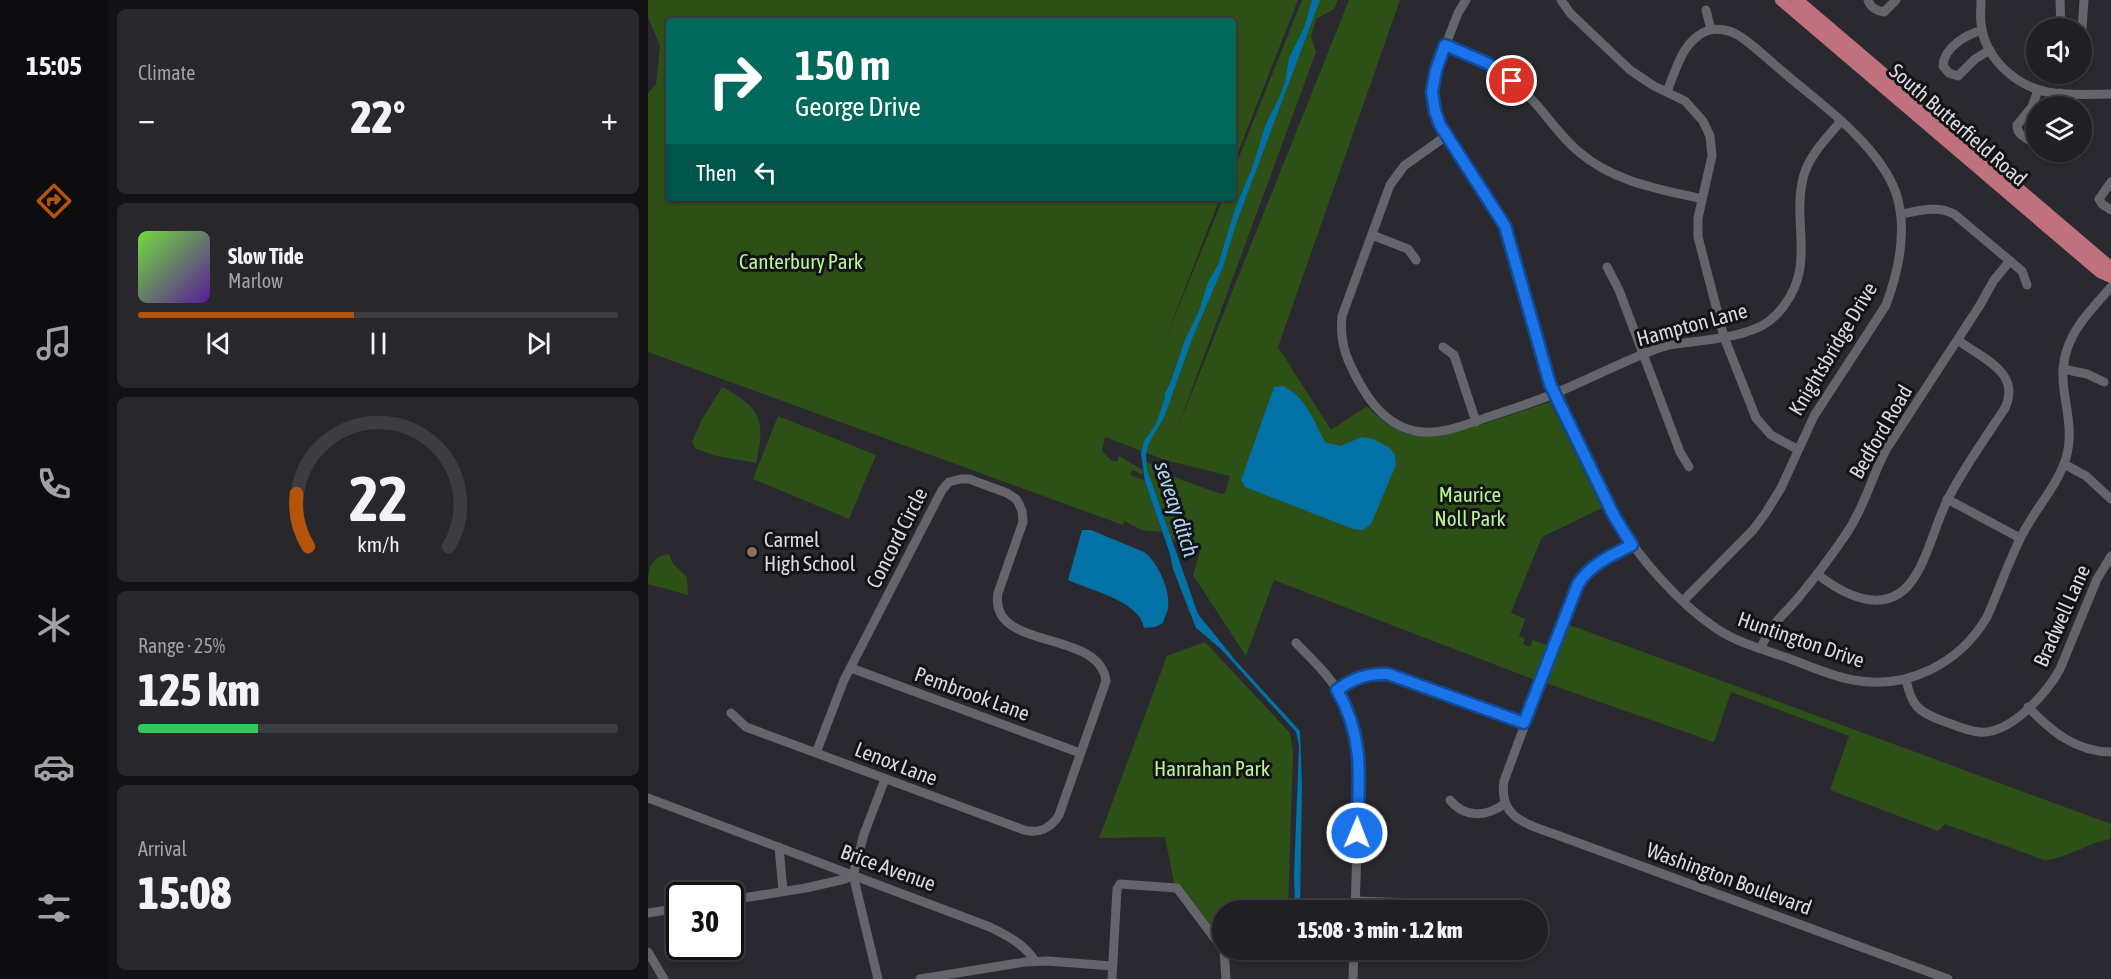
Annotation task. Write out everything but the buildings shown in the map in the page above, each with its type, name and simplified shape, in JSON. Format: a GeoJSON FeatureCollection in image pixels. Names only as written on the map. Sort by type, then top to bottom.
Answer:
{"type":"FeatureCollection","features":[{"type":"Feature","properties":{"kind":"main road","name":"South Butterfield Road"},"geometry":{"type":"LineString","coordinates":[[1780,0],[2100,272],[2111,277]]}},
{"type":"Feature","properties":{"kind":"main road","name":"South Butterfield Road"},"geometry":{"type":"LineString","coordinates":[[1797,0],[2108,265],[2111,270]]}},
{"type":"Feature","properties":{"kind":"street","name":"Huntington Drive"},"geometry":{"type":"LineString","coordinates":[[1466,0],[1458,13],[1436,70],[1432,92],[1435,111],[1446,136],[1505,226],[1554,394],[1614,516],[1641,558],[1683,601],[1718,629],[1761,648],[1851,680],[1881,682],[1906,679],[1929,671],[1959,652],[1980,629],[1993,604],[2020,538],[2064,464],[2070,430],[2063,389],[2066,352],[2075,329],[2111,286]]}},
{"type":"Feature","properties":{"kind":"street"},"geometry":{"type":"LineString","coordinates":[[1561,0],[1570,13],[1630,70],[1647,82],[1685,101],[1703,121],[1710,136],[1712,156],[1698,218],[1698,237],[1724,337],[1756,418],[1772,435],[1797,449]]}},
{"type":"Feature","properties":{"kind":"street"},"geometry":{"type":"LineString","coordinates":[[1868,0],[1870,5],[1884,12],[1896,0]]}},
{"type":"Feature","properties":{"kind":"street"},"geometry":{"type":"LineString","coordinates":[[1981,0],[1982,30],[1996,60],[2010,75],[2038,90],[2111,94]]}},
{"type":"Feature","properties":{"kind":"street"},"geometry":{"type":"LineString","coordinates":[[2060,0],[2061,18]]}},
{"type":"Feature","properties":{"kind":"street"},"geometry":{"type":"LineString","coordinates":[[2083,18],[2084,0]]}},
{"type":"Feature","properties":{"kind":"street"},"geometry":{"type":"LineString","coordinates":[[1667,92],[1687,46],[1698,35],[1711,30],[1706,10]]}},
{"type":"Feature","properties":{"kind":"street","name":"Knightsbridge Drive"},"geometry":{"type":"LineString","coordinates":[[1683,601],[1753,530],[1781,488],[1797,449],[1827,395],[1886,305],[1892,289],[1902,243],[1901,214],[1896,194],[1883,169],[1862,141],[1740,37],[1730,31],[1711,30]]}},
{"type":"Feature","properties":{"kind":"street"},"geometry":{"type":"LineString","coordinates":[[1982,30],[1968,34],[1958,41],[1944,59],[1943,66],[1952,75],[1958,76],[1975,59],[1990,50]]}},
{"type":"Feature","properties":{"kind":"street"},"geometry":{"type":"LineString","coordinates":[[1445,45],[1487,63],[1512,81],[1537,105],[1565,139],[1595,164],[1622,178],[1702,199]]}},
{"type":"Feature","properties":{"kind":"street"},"geometry":{"type":"LineString","coordinates":[[2036,96],[2038,90]]}},
{"type":"Feature","properties":{"kind":"street"},"geometry":{"type":"LineString","coordinates":[[2026,113],[2017,125],[2017,129],[2026,138]]}},
{"type":"Feature","properties":{"kind":"street","name":"Hampton Lane"},"geometry":{"type":"LineString","coordinates":[[1446,136],[1414,157],[1390,185],[1342,316],[1341,342],[1348,364],[1375,407],[1397,424],[1415,431],[1438,432],[1476,422],[1554,394],[1643,354],[1669,345],[1747,332],[1765,324],[1790,298],[1799,279],[1802,264],[1800,199],[1803,180],[1814,153],[1840,121]]}},
{"type":"Feature","properties":{"kind":"street"},"geometry":{"type":"LineString","coordinates":[[2111,182],[2099,199],[2111,210]]}},
{"type":"Feature","properties":{"kind":"street"},"geometry":{"type":"LineString","coordinates":[[1901,214],[1931,209],[1948,211],[1961,219],[2022,272],[2028,285]]}},
{"type":"Feature","properties":{"kind":"street"},"geometry":{"type":"LineString","coordinates":[[1372,235],[1408,249],[1416,260]]}},
{"type":"Feature","properties":{"kind":"street","name":"Bedford Road"},"geometry":{"type":"LineString","coordinates":[[1761,648],[1773,625],[1796,600],[1848,531],[1857,517],[1887,448],[1958,340],[1994,280],[2010,261]]}},
{"type":"Feature","properties":{"kind":"street"},"geometry":{"type":"LineString","coordinates":[[1607,267],[1619,290],[1680,452],[1689,467]]}},
{"type":"Feature","properties":{"kind":"street"},"geometry":{"type":"LineString","coordinates":[[1817,573],[1840,590],[1859,598],[1880,600],[1898,594],[1910,584],[1918,571],[1947,499],[2005,408],[2009,394],[2007,381],[2000,369],[1958,340]]}},
{"type":"Feature","properties":{"kind":"street"},"geometry":{"type":"LineString","coordinates":[[1443,347],[1454,355],[1476,422]]}},
{"type":"Feature","properties":{"kind":"street"},"geometry":{"type":"LineString","coordinates":[[2063,369],[2087,374],[2104,382]]}},
{"type":"Feature","properties":{"kind":"street"},"geometry":{"type":"LineString","coordinates":[[2064,464],[2086,477],[2111,500]]}},
{"type":"Feature","properties":{"kind":"street","name":"Concord Circle"},"geometry":{"type":"LineString","coordinates":[[816,753],[844,680],[942,490],[950,482],[961,479],[987,485],[1016,499],[1023,517],[1020,532],[998,593],[996,605],[1000,616],[1011,626],[1090,656],[1097,661],[1105,674],[1104,691],[1059,815],[1052,824]]}},
{"type":"Feature","properties":{"kind":"street"},"geometry":{"type":"LineString","coordinates":[[1947,499],[2020,538]]}},
{"type":"Feature","properties":{"kind":"street"},"geometry":{"type":"LineString","coordinates":[[1450,800],[1459,809],[1478,814],[1504,804],[1502,791],[1504,781],[1578,584],[1596,563],[1632,545]]}},
{"type":"Feature","properties":{"kind":"street","name":"Bradwell Lane"},"geometry":{"type":"LineString","coordinates":[[1906,679],[1911,698],[1920,710],[1974,732],[1998,730],[2015,720],[2047,688],[2060,669],[2097,579],[2111,556]]}},
{"type":"Feature","properties":{"kind":"street"},"geometry":{"type":"LineString","coordinates":[[1296,643],[1323,670],[1337,690],[1350,716],[1358,746],[1356,900]]}},
{"type":"Feature","properties":{"kind":"street","name":"Pembrook Lane"},"geometry":{"type":"LineString","coordinates":[[851,668],[1080,753]]}},
{"type":"Feature","properties":{"kind":"street"},"geometry":{"type":"LineString","coordinates":[[1337,690],[1358,677],[1388,674],[1524,723]]}},
{"type":"Feature","properties":{"kind":"street"},"geometry":{"type":"LineString","coordinates":[[2028,707],[2059,736],[2097,752],[2111,752]]}},
{"type":"Feature","properties":{"kind":"street","name":"Lenox Lane"},"geometry":{"type":"LineString","coordinates":[[731,713],[739,723],[746,727],[1024,830],[1038,831],[1052,824]]}},
{"type":"Feature","properties":{"kind":"street"},"geometry":{"type":"LineString","coordinates":[[878,979],[853,875],[864,834],[885,779]]}},
{"type":"Feature","properties":{"kind":"street","name":"Brice Avenue"},"geometry":{"type":"LineString","coordinates":[[648,798],[990,927],[1014,939],[1035,961]]}},
{"type":"Feature","properties":{"kind":"street","name":"Washington Boulevard"},"geometry":{"type":"LineString","coordinates":[[1504,804],[1523,822],[1948,979]]}},
{"type":"Feature","properties":{"kind":"street"},"geometry":{"type":"LineString","coordinates":[[779,847],[783,891]]}},
{"type":"Feature","properties":{"kind":"street"},"geometry":{"type":"LineString","coordinates":[[744,898],[845,879],[853,875]]}},
{"type":"Feature","properties":{"kind":"street"},"geometry":{"type":"LineString","coordinates":[[1112,979],[1117,889],[1120,884],[1177,888],[1212,934]]}},
{"type":"Feature","properties":{"kind":"street"},"geometry":{"type":"LineString","coordinates":[[648,914],[666,911]]}},
{"type":"Feature","properties":{"kind":"street"},"geometry":{"type":"LineString","coordinates":[[648,952],[664,979]]}},
{"type":"Feature","properties":{"kind":"street"},"geometry":{"type":"LineString","coordinates":[[1224,960],[1226,979]]}},
{"type":"Feature","properties":{"kind":"street"},"geometry":{"type":"LineString","coordinates":[[1353,979],[1354,960]]}},
{"type":"Feature","properties":{"kind":"street"},"geometry":{"type":"LineString","coordinates":[[920,979],[1035,961],[1112,966]]}},
{"type":"Feature","properties":{"kind":"green space"},"geometry":{"type":"Polygon","coordinates":[[[648,0],[1298,0],[1236,157],[1236,18],[666,18],[666,201],[1219,201],[1163,345],[1222,201],[1236,201],[1236,165],[1302,0],[1338,0],[1334,9],[1316,19],[1311,36],[1316,52],[1178,427],[1349,0],[1400,0],[1278,347],[1331,430],[1367,406],[1399,431],[1426,436],[1462,430],[1550,402],[1602,508],[1542,537],[1514,605],[1511,613],[1525,619],[1519,636],[1525,638],[1523,644],[1530,647],[1533,640],[1547,645],[1535,680],[1274,580],[1246,656],[1193,575],[1200,551],[1172,540],[1146,462],[1154,465],[1155,470],[1221,494],[1225,493],[1230,476],[1165,460],[1105,437],[1102,451],[1111,460],[1117,462],[1119,456],[1143,470],[1143,475],[1132,470],[1130,475],[1144,480],[1162,532],[1142,530],[1124,521],[1123,525],[648,352],[648,93],[656,84],[660,46],[648,17],[648,0]]]}},
{"type":"Feature","properties":{"kind":"green space"},"geometry":{"type":"Polygon","coordinates":[[[722,387],[745,402],[753,409],[757,417],[760,436],[756,463],[717,456],[696,449],[692,442],[701,421],[722,387]]]}},
{"type":"Feature","properties":{"kind":"green space"},"geometry":{"type":"Polygon","coordinates":[[[778,416],[876,455],[849,519],[753,479],[778,416]]]}},
{"type":"Feature","properties":{"kind":"green space"},"geometry":{"type":"Polygon","coordinates":[[[669,554],[673,564],[687,577],[688,595],[648,584],[652,564],[659,557],[669,554]]]}},
{"type":"Feature","properties":{"kind":"green space"},"geometry":{"type":"Polygon","coordinates":[[[1567,624],[2111,824],[2110,839],[2061,857],[2044,860],[1945,824],[1938,831],[1830,790],[1849,736],[1731,692],[1714,742],[1546,683],[1567,624]]]}},
{"type":"Feature","properties":{"kind":"green space","name":"Hanrahan Park"},"geometry":{"type":"Polygon","coordinates":[[[1205,642],[1290,733],[1293,752],[1288,900],[1212,900],[1212,926],[1183,888],[1174,883],[1165,837],[1099,838],[1167,656],[1205,642]]]}},
{"type":"Feature","properties":{"kind":"water"},"geometry":{"type":"Polygon","coordinates":[[[1312,0],[1320,0],[1236,224],[1223,267],[1192,339],[1165,415],[1148,445],[1146,455],[1147,469],[1198,614],[1236,661],[1300,731],[1302,785],[1300,900],[1295,900],[1299,746],[1296,732],[1221,649],[1196,628],[1173,569],[1145,482],[1141,453],[1144,441],[1156,424],[1185,340],[1199,311],[1208,282],[1218,265],[1235,209],[1254,163],[1265,126],[1285,82],[1289,58],[1304,28],[1312,0]]]}},
{"type":"Feature","properties":{"kind":"water"},"geometry":{"type":"Polygon","coordinates":[[[1283,386],[1291,390],[1303,403],[1325,442],[1340,446],[1362,437],[1373,439],[1390,448],[1395,455],[1396,465],[1371,524],[1363,530],[1353,529],[1245,487],[1241,480],[1274,387],[1283,386]]]}},
{"type":"Feature","properties":{"kind":"water"},"geometry":{"type":"Polygon","coordinates":[[[1082,530],[1091,530],[1144,552],[1149,557],[1162,578],[1167,594],[1168,609],[1163,623],[1155,627],[1144,628],[1140,618],[1124,603],[1068,580],[1082,530]]]}},
{"type":"Feature","properties":{"kind":"place","name":"Carmel High School"},"geometry":{"type":"Point","coordinates":[752,552]}},
{"type":"Feature","properties":{"kind":"route"},"geometry":{"type":"LineString","coordinates":[[1357,833],[1358,746],[1345,702],[1337,690],[1358,677],[1369,674],[1388,674],[1524,723],[1574,592],[1583,575],[1596,563],[1632,545],[1614,516],[1550,384],[1505,226],[1446,136],[1433,104],[1433,82],[1445,45],[1487,63],[1512,81]]}},
{"type":"Feature","properties":{"kind":"park label","name":"Canterbury Park"},"geometry":{"type":"Point","coordinates":[801,262]}},
{"type":"Feature","properties":{"kind":"park label","name":"Maurice Noll Park"},"geometry":{"type":"Point","coordinates":[1470,507]}},
{"type":"Feature","properties":{"kind":"water label","name":"seveay ditch"},"geometry":{"type":"Point","coordinates":[1177,509]}}]}
